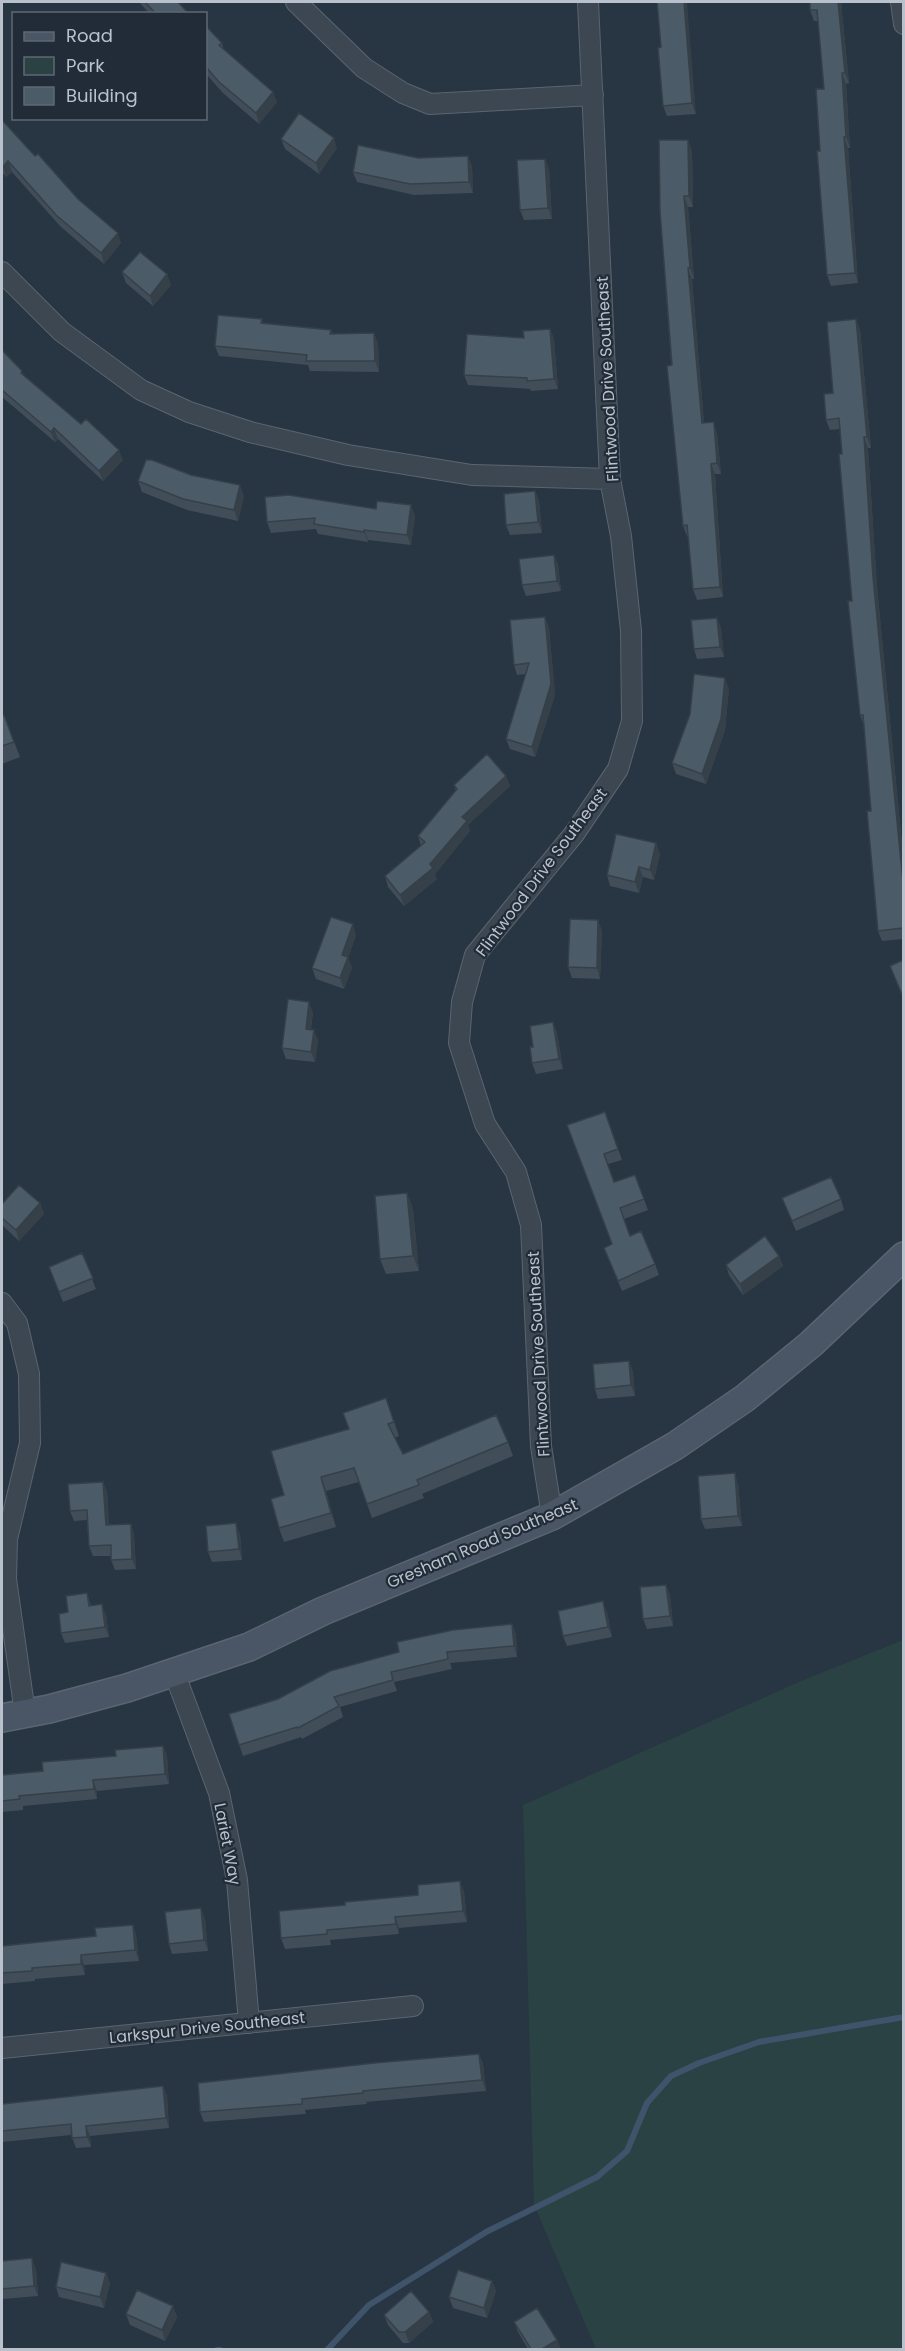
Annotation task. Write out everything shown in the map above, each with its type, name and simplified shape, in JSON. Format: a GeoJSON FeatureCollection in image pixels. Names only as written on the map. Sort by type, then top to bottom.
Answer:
{"type":"FeatureCollection","features":[{"type":"Feature","properties":{"kind":"street"},"geometry":{"type":"LineString","coordinates":[[296,2],[364,68],[403,93],[430,104],[593,95]]}},
{"type":"Feature","properties":{"kind":"street","name":"Flintwood Drive Southeast"},"geometry":{"type":"LineString","coordinates":[[552,1516],[541,1446],[531,1225],[516,1173],[485,1124],[459,1042],[462,1002],[475,955],[573,834],[618,769],[632,721],[631,631],[621,536],[610,479],[588,2]]}},
{"type":"Feature","properties":{"kind":"street"},"geometry":{"type":"LineString","coordinates":[[901,2],[903,24]]}},
{"type":"Feature","properties":{"kind":"street"},"geometry":{"type":"LineString","coordinates":[[2,272],[62,332],[141,390],[189,412],[250,432],[348,455],[450,472],[472,475],[610,479]]}},
{"type":"Feature","properties":{"kind":"street","name":"Gresham Road Southeast"},"geometry":{"type":"LineString","coordinates":[[13,1715],[128,1688],[249,1647],[323,1611],[552,1516],[675,1446],[745,1398],[811,1344],[903,1256]]}},
{"type":"Feature","properties":{"kind":"street"},"geometry":{"type":"LineString","coordinates":[[2,1303],[17,1323],[29,1374],[30,1443],[7,1539],[6,1578],[13,1715]]}},
{"type":"Feature","properties":{"kind":"street","name":"Lariet Way"},"geometry":{"type":"LineString","coordinates":[[174,1672],[219,1793],[237,1880],[249,2023]]}},
{"type":"Feature","properties":{"kind":"street","name":"Larkspur Drive Southeast"},"geometry":{"type":"LineString","coordinates":[[2,2048],[413,2006]]}},
{"type":"Feature","properties":{"kind":"green space"},"geometry":{"type":"Polygon","coordinates":[[[903,1640],[903,2349],[596,2349],[534,2205],[523,1805],[801,1681],[903,1640]]]}},
{"type":"Feature","properties":{"kind":"building"},"geometry":{"type":"Polygon","coordinates":[[[145,2],[178,2],[187,12],[154,12],[145,2]]]}},
{"type":"Feature","properties":{"kind":"building"},"geometry":{"type":"Polygon","coordinates":[[[657,2],[684,2],[692,103],[663,106],[657,2]]]}},
{"type":"Feature","properties":{"kind":"building"},"geometry":{"type":"Polygon","coordinates":[[[810,2],[838,2],[845,73],[842,73],[846,137],[844,137],[855,273],[827,275],[817,151],[820,151],[816,89],[824,89],[817,10],[810,10],[810,2]]]}},
{"type":"Feature","properties":{"kind":"building"},"geometry":{"type":"Polygon","coordinates":[[[207,27],[222,43],[219,45],[273,92],[256,113],[219,82],[207,68],[207,27]]]}},
{"type":"Feature","properties":{"kind":"building"},"geometry":{"type":"Polygon","coordinates":[[[299,113],[334,138],[316,163],[281,139],[299,113]]]}},
{"type":"Feature","properties":{"kind":"building"},"geometry":{"type":"Polygon","coordinates":[[[2,120],[35,156],[38,154],[78,199],[118,233],[101,253],[56,215],[8,161],[2,166],[2,120]]]}},
{"type":"Feature","properties":{"kind":"building"},"geometry":{"type":"Polygon","coordinates":[[[659,140],[688,140],[689,196],[684,196],[690,268],[688,268],[702,423],[714,422],[717,463],[711,464],[720,587],[693,589],[687,525],[683,526],[667,366],[672,365],[660,211],[659,140]]]}},
{"type":"Feature","properties":{"kind":"building"},"geometry":{"type":"Polygon","coordinates":[[[358,145],[418,158],[468,156],[469,182],[410,184],[353,172],[358,145]]]}},
{"type":"Feature","properties":{"kind":"building"},"geometry":{"type":"Polygon","coordinates":[[[545,159],[548,208],[520,210],[517,160],[545,159]]]}},
{"type":"Feature","properties":{"kind":"building"},"geometry":{"type":"Polygon","coordinates":[[[140,252],[167,274],[150,296],[122,272],[140,252]]]}},
{"type":"Feature","properties":{"kind":"building"},"geometry":{"type":"Polygon","coordinates":[[[218,315],[262,319],[261,323],[331,330],[330,334],[374,333],[375,361],[306,361],[307,355],[215,346],[218,315]]]}},
{"type":"Feature","properties":{"kind":"building"},"geometry":{"type":"Polygon","coordinates":[[[856,319],[867,437],[864,437],[873,577],[903,882],[903,928],[878,931],[867,811],[871,811],[863,715],[860,715],[848,601],[852,601],[839,454],[842,454],[839,418],[826,420],[824,394],[833,393],[827,322],[856,319]]]}},
{"type":"Feature","properties":{"kind":"building"},"geometry":{"type":"Polygon","coordinates":[[[550,329],[554,379],[527,381],[527,378],[464,375],[467,334],[524,338],[523,331],[550,329]]]}},
{"type":"Feature","properties":{"kind":"building"},"geometry":{"type":"Polygon","coordinates":[[[2,350],[22,371],[21,373],[81,424],[86,419],[119,450],[99,471],[54,428],[51,432],[2,390],[2,350]]]}},
{"type":"Feature","properties":{"kind":"building"},"geometry":{"type":"Polygon","coordinates":[[[146,460],[152,460],[191,475],[240,485],[234,510],[183,499],[138,481],[146,460]]]}},
{"type":"Feature","properties":{"kind":"building"},"geometry":{"type":"Polygon","coordinates":[[[535,491],[538,522],[506,525],[504,494],[535,491]]]}},
{"type":"Feature","properties":{"kind":"building"},"geometry":{"type":"Polygon","coordinates":[[[289,495],[376,509],[377,501],[411,505],[407,535],[364,530],[364,532],[314,524],[315,518],[267,522],[265,497],[289,495]]]}},
{"type":"Feature","properties":{"kind":"building"},"geometry":{"type":"Polygon","coordinates":[[[554,555],[557,581],[522,585],[519,559],[554,555]]]}},
{"type":"Feature","properties":{"kind":"building"},"geometry":{"type":"Polygon","coordinates":[[[545,617],[551,684],[532,747],[506,739],[529,663],[514,665],[510,620],[545,617]]]}},
{"type":"Feature","properties":{"kind":"building"},"geometry":{"type":"Polygon","coordinates":[[[717,618],[720,647],[694,649],[691,620],[717,618]]]}},
{"type":"Feature","properties":{"kind":"building"},"geometry":{"type":"Polygon","coordinates":[[[694,674],[725,678],[721,719],[702,774],[672,763],[690,714],[694,674]]]}},
{"type":"Feature","properties":{"kind":"building"},"geometry":{"type":"Polygon","coordinates":[[[4,715],[14,742],[2,746],[2,716],[4,715]]]}},
{"type":"Feature","properties":{"kind":"building"},"geometry":{"type":"Polygon","coordinates":[[[487,754],[506,776],[462,817],[467,821],[430,864],[433,868],[400,895],[385,876],[425,842],[418,836],[457,789],[454,785],[487,754]]]}},
{"type":"Feature","properties":{"kind":"building"},"geometry":{"type":"Polygon","coordinates":[[[616,834],[656,843],[650,870],[639,867],[635,882],[607,875],[616,834]]]}},
{"type":"Feature","properties":{"kind":"building"},"geometry":{"type":"Polygon","coordinates":[[[331,917],[353,924],[342,955],[348,957],[340,978],[312,968],[331,917]]]}},
{"type":"Feature","properties":{"kind":"building"},"geometry":{"type":"Polygon","coordinates":[[[570,919],[598,920],[597,968],[568,967],[570,919]]]}},
{"type":"Feature","properties":{"kind":"building"},"geometry":{"type":"Polygon","coordinates":[[[903,960],[903,997],[890,966],[903,960]]]}},
{"type":"Feature","properties":{"kind":"building"},"geometry":{"type":"Polygon","coordinates":[[[288,999],[309,1002],[306,1029],[314,1030],[311,1052],[282,1048],[288,999]]]}},
{"type":"Feature","properties":{"kind":"building"},"geometry":{"type":"Polygon","coordinates":[[[553,1022],[559,1059],[532,1063],[530,1047],[533,1047],[530,1026],[553,1022]]]}},
{"type":"Feature","properties":{"kind":"building"},"geometry":{"type":"Polygon","coordinates":[[[605,1112],[618,1149],[604,1154],[614,1182],[635,1175],[644,1199],[620,1208],[630,1236],[641,1231],[655,1264],[618,1281],[604,1248],[612,1244],[567,1125],[605,1112]]]}},
{"type":"Feature","properties":{"kind":"building"},"geometry":{"type":"Polygon","coordinates":[[[831,1177],[841,1199],[792,1221],[782,1198],[831,1177]]]}},
{"type":"Feature","properties":{"kind":"building"},"geometry":{"type":"Polygon","coordinates":[[[19,1185],[40,1203],[16,1230],[2,1218],[2,1204],[19,1185]]]}},
{"type":"Feature","properties":{"kind":"building"},"geometry":{"type":"Polygon","coordinates":[[[407,1193],[413,1256],[380,1259],[375,1196],[407,1193]]]}},
{"type":"Feature","properties":{"kind":"building"},"geometry":{"type":"Polygon","coordinates":[[[765,1236],[779,1256],[740,1284],[726,1265],[765,1236]]]}},
{"type":"Feature","properties":{"kind":"building"},"geometry":{"type":"Polygon","coordinates":[[[82,1253],[93,1278],[59,1292],[49,1267],[82,1253]]]}},
{"type":"Feature","properties":{"kind":"building"},"geometry":{"type":"Polygon","coordinates":[[[629,1361],[631,1385],[595,1389],[593,1364],[629,1361]]]}},
{"type":"Feature","properties":{"kind":"building"},"geometry":{"type":"Polygon","coordinates":[[[386,1398],[394,1422],[388,1424],[403,1454],[496,1415],[508,1442],[417,1480],[419,1485],[367,1504],[354,1468],[321,1477],[331,1513],[279,1528],[271,1499],[284,1495],[271,1451],[349,1429],[343,1413],[386,1398]]]}},
{"type":"Feature","properties":{"kind":"building"},"geometry":{"type":"Polygon","coordinates":[[[735,1473],[738,1516],[701,1519],[698,1476],[735,1473]]]}},
{"type":"Feature","properties":{"kind":"building"},"geometry":{"type":"Polygon","coordinates":[[[103,1482],[106,1525],[131,1524],[132,1559],[111,1560],[111,1545],[89,1546],[87,1510],[70,1511],[68,1484],[103,1482]]]}},
{"type":"Feature","properties":{"kind":"building"},"geometry":{"type":"Polygon","coordinates":[[[236,1523],[239,1549],[208,1552],[206,1526],[236,1523]]]}},
{"type":"Feature","properties":{"kind":"building"},"geometry":{"type":"Polygon","coordinates":[[[666,1585],[670,1616],[643,1619],[640,1587],[666,1585]]]}},
{"type":"Feature","properties":{"kind":"building"},"geometry":{"type":"Polygon","coordinates":[[[87,1593],[89,1606],[102,1604],[105,1627],[61,1633],[59,1614],[68,1612],[66,1596],[87,1593]]]}},
{"type":"Feature","properties":{"kind":"building"},"geometry":{"type":"Polygon","coordinates":[[[603,1601],[608,1627],[563,1636],[558,1611],[603,1601]]]}},
{"type":"Feature","properties":{"kind":"building"},"geometry":{"type":"Polygon","coordinates":[[[512,1624],[514,1646],[447,1652],[448,1659],[391,1672],[393,1680],[334,1697],[339,1706],[298,1728],[239,1745],[229,1714],[278,1699],[330,1671],[399,1652],[397,1642],[453,1630],[512,1624]]]}},
{"type":"Feature","properties":{"kind":"building"},"geometry":{"type":"Polygon","coordinates":[[[163,1746],[165,1774],[93,1780],[94,1789],[19,1796],[20,1799],[2,1801],[2,1775],[43,1771],[42,1762],[116,1756],[115,1750],[163,1746]]]}},
{"type":"Feature","properties":{"kind":"building"},"geometry":{"type":"Polygon","coordinates":[[[460,1881],[463,1911],[395,1917],[396,1924],[327,1930],[327,1934],[281,1938],[279,1911],[418,1895],[418,1885],[460,1881]]]}},
{"type":"Feature","properties":{"kind":"building"},"geometry":{"type":"Polygon","coordinates":[[[201,1908],[204,1940],[169,1944],[165,1912],[201,1908]]]}},
{"type":"Feature","properties":{"kind":"building"},"geometry":{"type":"Polygon","coordinates":[[[133,1925],[135,1950],[81,1955],[81,1964],[2,1973],[2,1946],[96,1936],[95,1928],[133,1925]]]}},
{"type":"Feature","properties":{"kind":"building"},"geometry":{"type":"Polygon","coordinates":[[[479,2054],[482,2080],[302,2099],[302,2104],[200,2112],[198,2083],[374,2063],[479,2054]]]}},
{"type":"Feature","properties":{"kind":"building"},"geometry":{"type":"Polygon","coordinates":[[[163,2086],[166,2118],[86,2126],[87,2137],[72,2138],[71,2124],[2,2131],[2,2104],[163,2086]]]}},
{"type":"Feature","properties":{"kind":"building"},"geometry":{"type":"Polygon","coordinates":[[[32,2258],[34,2286],[2,2289],[2,2261],[32,2258]]]}},
{"type":"Feature","properties":{"kind":"building"},"geometry":{"type":"Polygon","coordinates":[[[61,2262],[106,2273],[100,2297],[56,2287],[61,2262]]]}},
{"type":"Feature","properties":{"kind":"building"},"geometry":{"type":"Polygon","coordinates":[[[458,2270],[492,2281],[484,2308],[449,2297],[458,2270]]]}},
{"type":"Feature","properties":{"kind":"building"},"geometry":{"type":"Polygon","coordinates":[[[137,2290],[173,2306],[162,2330],[126,2314],[137,2290]]]}},
{"type":"Feature","properties":{"kind":"building"},"geometry":{"type":"Polygon","coordinates":[[[411,2291],[429,2312],[405,2332],[399,2332],[384,2315],[411,2291]]]}},
{"type":"Feature","properties":{"kind":"building"},"geometry":{"type":"Polygon","coordinates":[[[537,2308],[557,2340],[542,2349],[531,2349],[514,2322],[537,2308]]]}},
{"type":"Feature","properties":{"kind":"waterway"},"geometry":{"type":"LineString","coordinates":[[327,2350],[369,2305],[486,2232],[597,2177],[627,2151],[647,2103],[671,2076],[699,2063],[759,2042],[904,2017]]}}]}
